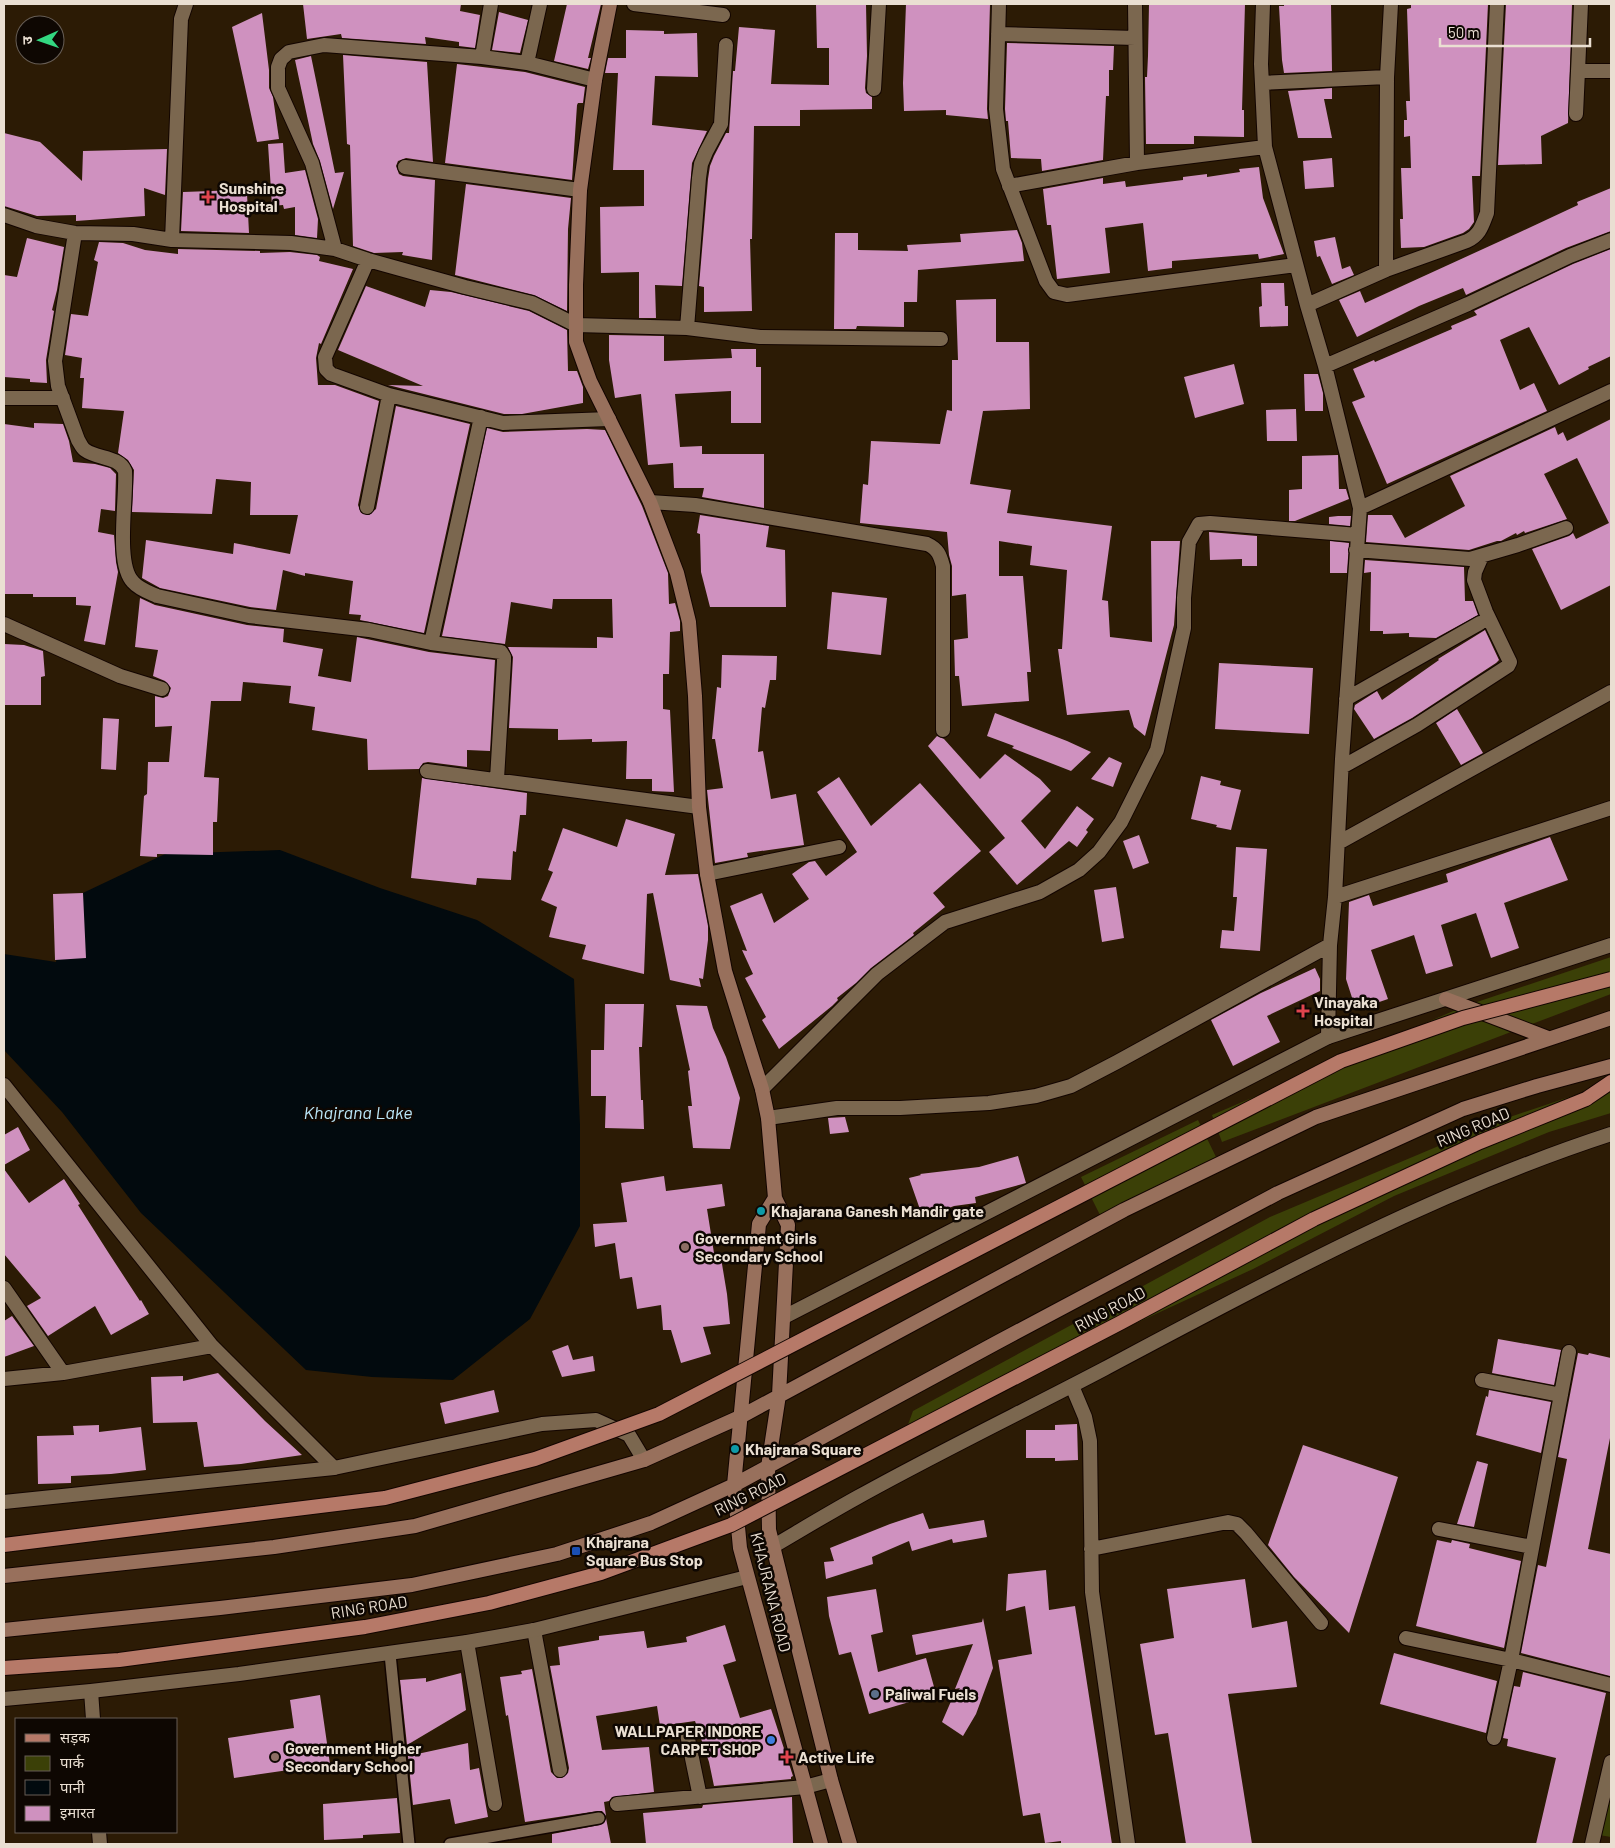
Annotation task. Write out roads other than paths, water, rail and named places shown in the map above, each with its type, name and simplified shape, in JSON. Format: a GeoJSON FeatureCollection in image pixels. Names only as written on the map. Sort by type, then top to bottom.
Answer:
{"type":"FeatureCollection","features":[{"type":"Feature","properties":{"kind":"main road"},"geometry":{"type":"LineString","coordinates":[[610,4],[595,80],[580,190],[576,342],[590,381],[608,420],[650,502],[676,573],[689,622],[695,696],[699,807],[707,874],[725,971],[762,1089],[768,1118],[775,1198]]}},
{"type":"Feature","properties":{"kind":"main road"},"geometry":{"type":"LineString","coordinates":[[4,1545],[385,1498],[535,1459],[659,1414],[1341,1061],[1463,1018],[1611,979]]}},
{"type":"Feature","properties":{"kind":"main road"},"geometry":{"type":"LineString","coordinates":[[1446,999],[1548,1038]]}},
{"type":"Feature","properties":{"kind":"main road"},"geometry":{"type":"LineString","coordinates":[[4,1576],[274,1547],[415,1526],[546,1490],[644,1460],[740,1417],[1124,1210],[1316,1117],[1611,1018]]}},
{"type":"Feature","properties":{"kind":"main road","name":"RING ROAD"},"geometry":{"type":"LineString","coordinates":[[4,1630],[220,1608],[412,1585],[557,1554],[651,1523],[734,1485],[1278,1193],[1463,1109],[1536,1086],[1611,1066]]}},
{"type":"Feature","properties":{"kind":"main road","name":"RING ROAD"},"geometry":{"type":"LineString","coordinates":[[4,1668],[119,1660],[365,1627],[489,1603],[600,1573],[731,1525],[1112,1328],[1314,1219],[1480,1142],[1586,1100],[1611,1082]]}},
{"type":"Feature","properties":{"kind":"main road","name":"KHAJRANA ROAD"},"geometry":{"type":"LineString","coordinates":[[775,1198],[788,1225],[780,1395],[768,1466],[769,1530],[831,1780],[850,1844]]}},
{"type":"Feature","properties":{"kind":"main road","name":"KHAJRANA ROAD"},"geometry":{"type":"LineString","coordinates":[[775,1198],[758,1224],[734,1485],[740,1548],[747,1577],[821,1844]]}},
{"type":"Feature","properties":{"kind":"street"},"geometry":{"type":"LineString","coordinates":[[172,240],[181,19],[186,4]]}},
{"type":"Feature","properties":{"kind":"street"},"geometry":{"type":"LineString","coordinates":[[482,57],[491,4]]}},
{"type":"Feature","properties":{"kind":"street"},"geometry":{"type":"LineString","coordinates":[[527,63],[540,4]]}},
{"type":"Feature","properties":{"kind":"street"},"geometry":{"type":"LineString","coordinates":[[634,4],[723,15]]}},
{"type":"Feature","properties":{"kind":"street"},"geometry":{"type":"LineString","coordinates":[[874,89],[879,4]]}},
{"type":"Feature","properties":{"kind":"street"},"geometry":{"type":"LineString","coordinates":[[999,4],[996,109],[1003,169],[1046,281],[1054,292],[1067,295],[1296,265]]}},
{"type":"Feature","properties":{"kind":"street"},"geometry":{"type":"LineString","coordinates":[[1135,4],[1137,164]]}},
{"type":"Feature","properties":{"kind":"street"},"geometry":{"type":"LineString","coordinates":[[1263,4],[1261,64],[1265,147],[1325,366],[1360,508],[1346,699],[1335,897],[1330,945],[1328,1037]]}},
{"type":"Feature","properties":{"kind":"street"},"geometry":{"type":"LineString","coordinates":[[1386,270],[1387,77],[1391,4]]}},
{"type":"Feature","properties":{"kind":"street"},"geometry":{"type":"LineString","coordinates":[[1307,305],[1386,270],[1475,238],[1487,213],[1497,4]]}},
{"type":"Feature","properties":{"kind":"street"},"geometry":{"type":"LineString","coordinates":[[1576,114],[1581,4]]}},
{"type":"Feature","properties":{"kind":"street"},"geometry":{"type":"LineString","coordinates":[[998,34],[1135,38]]}},
{"type":"Feature","properties":{"kind":"street"},"geometry":{"type":"LineString","coordinates":[[687,328],[699,178],[706,152],[721,124],[726,45]]}},
{"type":"Feature","properties":{"kind":"street"},"geometry":{"type":"LineString","coordinates":[[334,249],[312,163],[278,88],[278,67],[281,59],[289,52],[324,46],[482,57],[527,63],[595,80]]}},
{"type":"Feature","properties":{"kind":"street"},"geometry":{"type":"LineString","coordinates":[[1578,72],[1611,71]]}},
{"type":"Feature","properties":{"kind":"street"},"geometry":{"type":"LineString","coordinates":[[1262,83],[1387,77]]}},
{"type":"Feature","properties":{"kind":"street"},"geometry":{"type":"LineString","coordinates":[[1009,186],[1137,164],[1265,147]]}},
{"type":"Feature","properties":{"kind":"street"},"geometry":{"type":"LineString","coordinates":[[405,167],[580,190]]}},
{"type":"Feature","properties":{"kind":"street"},"geometry":{"type":"LineString","coordinates":[[4,216],[36,226],[75,233],[133,234],[172,240],[291,243],[334,249],[465,287],[532,303],[576,324],[687,328],[760,337],[941,339]]}},
{"type":"Feature","properties":{"kind":"street"},"geometry":{"type":"LineString","coordinates":[[75,233],[55,361],[56,377],[78,440],[85,450],[119,463],[125,471],[123,550],[126,569],[131,581],[142,590],[156,596],[249,616],[369,630],[431,643],[498,651],[503,654],[504,661],[497,779]]}},
{"type":"Feature","properties":{"kind":"street"},"geometry":{"type":"LineString","coordinates":[[1325,366],[1468,304],[1570,256],[1611,240]]}},
{"type":"Feature","properties":{"kind":"street"},"geometry":{"type":"LineString","coordinates":[[368,260],[328,349],[325,364],[330,374],[389,395],[503,422],[608,420]]}},
{"type":"Feature","properties":{"kind":"street"},"geometry":{"type":"LineString","coordinates":[[1360,508],[1611,391]]}},
{"type":"Feature","properties":{"kind":"street"},"geometry":{"type":"LineString","coordinates":[[367,507],[389,395]]}},
{"type":"Feature","properties":{"kind":"street"},"geometry":{"type":"LineString","coordinates":[[4,398],[63,398]]}},
{"type":"Feature","properties":{"kind":"street"},"geometry":{"type":"LineString","coordinates":[[431,643],[481,417]]}},
{"type":"Feature","properties":{"kind":"street"},"geometry":{"type":"LineString","coordinates":[[650,502],[703,506],[927,544],[934,547],[941,556],[943,566],[943,730]]}},
{"type":"Feature","properties":{"kind":"street"},"geometry":{"type":"LineString","coordinates":[[762,1089],[877,974],[945,922],[1040,892],[1079,870],[1099,852],[1121,822],[1157,750],[1184,628],[1188,542],[1199,524],[1210,523],[1358,535]]}},
{"type":"Feature","properties":{"kind":"street"},"geometry":{"type":"LineString","coordinates":[[1356,550],[1470,559],[1566,528]]}},
{"type":"Feature","properties":{"kind":"street"},"geometry":{"type":"LineString","coordinates":[[1342,767],[1417,725],[1508,666],[1510,662],[1486,612],[1474,580],[1475,572],[1482,556]]}},
{"type":"Feature","properties":{"kind":"street"},"geometry":{"type":"LineString","coordinates":[[1346,699],[1480,622]]}},
{"type":"Feature","properties":{"kind":"street"},"geometry":{"type":"LineString","coordinates":[[4,624],[120,676],[162,689]]}},
{"type":"Feature","properties":{"kind":"street"},"geometry":{"type":"LineString","coordinates":[[1338,843],[1611,692]]}},
{"type":"Feature","properties":{"kind":"street"},"geometry":{"type":"LineString","coordinates":[[427,771],[699,807]]}},
{"type":"Feature","properties":{"kind":"street"},"geometry":{"type":"LineString","coordinates":[[1335,897],[1611,808]]}},
{"type":"Feature","properties":{"kind":"street"},"geometry":{"type":"LineString","coordinates":[[707,874],[839,847]]}},
{"type":"Feature","properties":{"kind":"street"},"geometry":{"type":"LineString","coordinates":[[784,1316],[1328,1037],[1611,944]]}},
{"type":"Feature","properties":{"kind":"street"},"geometry":{"type":"LineString","coordinates":[[768,1118],[837,1108],[900,1108],[989,1103],[1036,1096],[1071,1086],[1330,945]]}},
{"type":"Feature","properties":{"kind":"street"},"geometry":{"type":"LineString","coordinates":[[4,1086],[212,1346],[334,1468]]}},
{"type":"Feature","properties":{"kind":"street"},"geometry":{"type":"LineString","coordinates":[[772,1547],[859,1496],[1072,1386],[1287,1271],[1460,1190],[1611,1134]]}},
{"type":"Feature","properties":{"kind":"street"},"geometry":{"type":"LineString","coordinates":[[4,1288],[63,1372]]}},
{"type":"Feature","properties":{"kind":"street"},"geometry":{"type":"LineString","coordinates":[[4,1378],[63,1372],[212,1346]]}},
{"type":"Feature","properties":{"kind":"street"},"geometry":{"type":"LineString","coordinates":[[1494,1738],[1511,1660],[1569,1352]]}},
{"type":"Feature","properties":{"kind":"street"},"geometry":{"type":"LineString","coordinates":[[1482,1380],[1561,1395]]}},
{"type":"Feature","properties":{"kind":"street"},"geometry":{"type":"LineString","coordinates":[[1072,1386],[1085,1418],[1090,1441],[1092,1592],[1128,1844]]}},
{"type":"Feature","properties":{"kind":"street"},"geometry":{"type":"LineString","coordinates":[[4,1502],[334,1468],[542,1424],[596,1420],[629,1435],[644,1460]]}},
{"type":"Feature","properties":{"kind":"street"},"geometry":{"type":"LineString","coordinates":[[1091,1549],[1228,1522],[1236,1524],[1246,1533],[1321,1623]]}},
{"type":"Feature","properties":{"kind":"street"},"geometry":{"type":"LineString","coordinates":[[1439,1529],[1532,1547]]}},
{"type":"Feature","properties":{"kind":"street"},"geometry":{"type":"LineString","coordinates":[[4,1700],[390,1654],[467,1642],[534,1630],[747,1577]]}},
{"type":"Feature","properties":{"kind":"street"},"geometry":{"type":"LineString","coordinates":[[534,1630],[560,1770]]}},
{"type":"Feature","properties":{"kind":"street"},"geometry":{"type":"LineString","coordinates":[[1406,1638],[1511,1660],[1611,1685]]}},
{"type":"Feature","properties":{"kind":"street"},"geometry":{"type":"LineString","coordinates":[[467,1642],[495,1804]]}},
{"type":"Feature","properties":{"kind":"street"},"geometry":{"type":"LineString","coordinates":[[91,1691],[93,1718]]}},
{"type":"Feature","properties":{"kind":"street"},"geometry":{"type":"LineString","coordinates":[[687,1734],[700,1797]]}},
{"type":"Feature","properties":{"kind":"street"},"geometry":{"type":"LineString","coordinates":[[1592,1844],[1611,1762]]}},
{"type":"Feature","properties":{"kind":"street"},"geometry":{"type":"LineString","coordinates":[[617,1804],[805,1787],[831,1780]]}},
{"type":"Feature","properties":{"kind":"lane"},"geometry":{"type":"LineString","coordinates":[[390,1654],[409,1844]]}},
{"type":"Feature","properties":{"kind":"lane"},"geometry":{"type":"LineString","coordinates":[[450,1844],[599,1818]]}},
{"type":"Feature","properties":{"kind":"water","name":"Khajrana Lake"},"geometry":{"type":"Polygon","coordinates":[[[280,850],[380,888],[477,920],[574,979],[580,1125],[580,1226],[530,1319],[453,1380],[372,1377],[306,1370],[141,1213],[62,1112],[4,1050],[4,954],[56,962],[66,901],[165,854],[280,850]]]}},
{"type":"Feature","properties":{"kind":"place","name":"Sunshine Hospital"},"geometry":{"type":"Point","coordinates":[208,197]}},
{"type":"Feature","properties":{"kind":"place","name":"Vinayaka Hospital"},"geometry":{"type":"Point","coordinates":[1303,1011]}},
{"type":"Feature","properties":{"kind":"place","name":"Khajarana Ganesh Mandir gate"},"geometry":{"type":"Point","coordinates":[761,1211]}},
{"type":"Feature","properties":{"kind":"place","name":"Government Girls Secondary School"},"geometry":{"type":"Point","coordinates":[685,1247]}},
{"type":"Feature","properties":{"kind":"place","name":"Khajrana Square"},"geometry":{"type":"Point","coordinates":[735,1449]}},
{"type":"Feature","properties":{"kind":"place","name":"Khajrana Square Bus Stop"},"geometry":{"type":"Point","coordinates":[576,1551]}},
{"type":"Feature","properties":{"kind":"place","name":"Paliwal Fuels"},"geometry":{"type":"Point","coordinates":[875,1694]}},
{"type":"Feature","properties":{"kind":"place","name":"WALLPAPER INDORE CARPET SHOP"},"geometry":{"type":"Point","coordinates":[771,1740]}},
{"type":"Feature","properties":{"kind":"place","name":"Government Higher Secondary School"},"geometry":{"type":"Point","coordinates":[275,1757]}},
{"type":"Feature","properties":{"kind":"place","name":"Active Life"},"geometry":{"type":"Point","coordinates":[787,1757]}}]}
